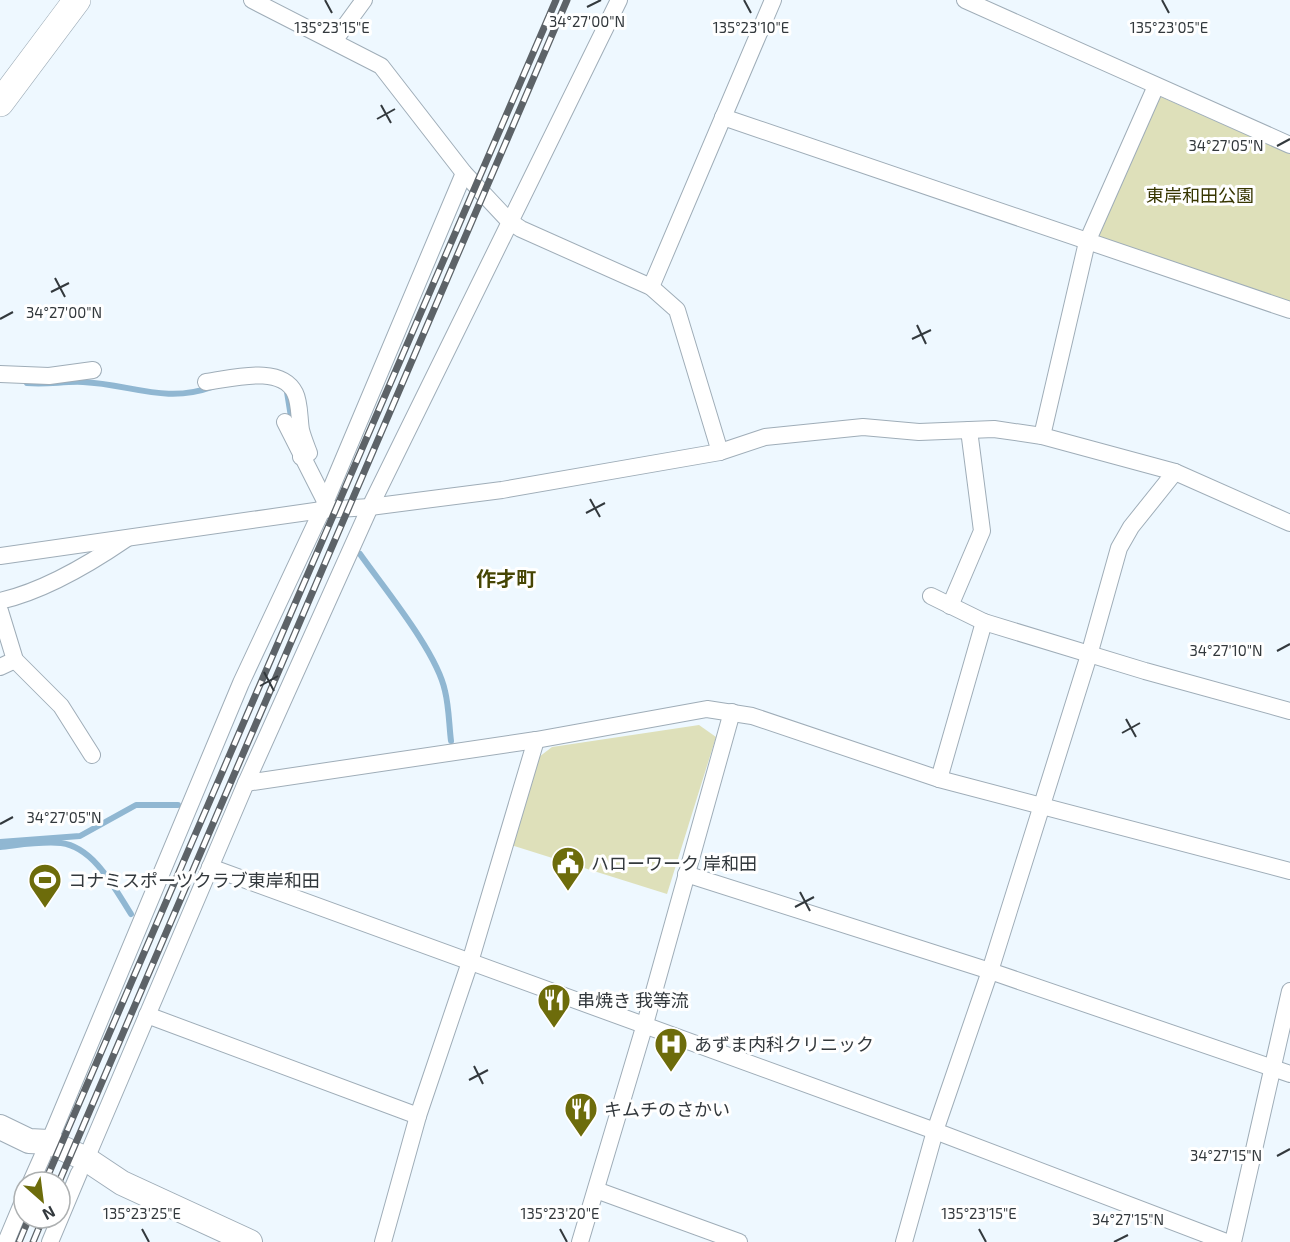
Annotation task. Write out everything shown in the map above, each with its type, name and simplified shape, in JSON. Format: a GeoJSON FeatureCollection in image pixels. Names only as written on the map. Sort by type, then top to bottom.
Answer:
{"type":"FeatureCollection","features":[{"type":"Feature","properties":{"kind":"main road"},"geometry":{"type":"LineString","coordinates":[[0,103],[77,0]]}},
{"type":"Feature","properties":{"kind":"street"},"geometry":{"type":"LineString","coordinates":[[252,0],[381,66],[465,173],[509,221],[521,229],[651,287],[677,310],[720,452]]}},
{"type":"Feature","properties":{"kind":"street"},"geometry":{"type":"LineString","coordinates":[[334,41],[364,0]]}},
{"type":"Feature","properties":{"kind":"street"},"geometry":{"type":"LineString","coordinates":[[50,1242],[246,783],[370,507],[619,0]]}},
{"type":"Feature","properties":{"kind":"street"},"geometry":{"type":"LineString","coordinates":[[651,287],[773,0]]}},
{"type":"Feature","properties":{"kind":"street"},"geometry":{"type":"LineString","coordinates":[[965,0],[1290,145]]}},
{"type":"Feature","properties":{"kind":"street"},"geometry":{"type":"LineString","coordinates":[[1042,436],[1087,242],[1156,86]]}},
{"type":"Feature","properties":{"kind":"street"},"geometry":{"type":"LineString","coordinates":[[723,117],[1290,310]]}},
{"type":"Feature","properties":{"kind":"street"},"geometry":{"type":"LineString","coordinates":[[34,1170],[41,1146],[241,683],[323,505],[465,173]]}},
{"type":"Feature","properties":{"kind":"street"},"geometry":{"type":"LineString","coordinates":[[0,374],[49,376],[93,370]]}},
{"type":"Feature","properties":{"kind":"street"},"geometry":{"type":"LineString","coordinates":[[206,382],[249,376],[276,377],[288,383],[296,394],[305,455]]}},
{"type":"Feature","properties":{"kind":"street"},"geometry":{"type":"LineString","coordinates":[[285,422],[305,455],[323,505]]}},
{"type":"Feature","properties":{"kind":"street"},"geometry":{"type":"LineString","coordinates":[[0,556],[323,505],[370,507],[502,490],[720,452],[765,437],[863,428],[919,432],[994,429],[1042,436],[1174,472],[1290,523]]}},
{"type":"Feature","properties":{"kind":"street"},"geometry":{"type":"LineString","coordinates":[[950,606],[982,531],[969,430]]}},
{"type":"Feature","properties":{"kind":"street"},"geometry":{"type":"LineString","coordinates":[[904,1242],[935,1131],[990,971],[1089,655],[1119,548],[1131,527],[1174,472]]}},
{"type":"Feature","properties":{"kind":"street"},"geometry":{"type":"LineString","coordinates":[[0,601],[21,596],[40,587],[98,558],[129,537]]}},
{"type":"Feature","properties":{"kind":"street"},"geometry":{"type":"LineString","coordinates":[[931,596],[984,622],[1089,655],[1290,711]]}},
{"type":"Feature","properties":{"kind":"street"},"geometry":{"type":"LineString","coordinates":[[0,611],[7,663],[61,706],[92,755]]}},
{"type":"Feature","properties":{"kind":"street"},"geometry":{"type":"LineString","coordinates":[[939,778],[984,622]]}},
{"type":"Feature","properties":{"kind":"street"},"geometry":{"type":"LineString","coordinates":[[246,783],[536,740],[707,709],[752,716],[939,778],[1290,871]]}},
{"type":"Feature","properties":{"kind":"street"},"geometry":{"type":"LineString","coordinates":[[580,1242],[645,1024],[732,712]]}},
{"type":"Feature","properties":{"kind":"street"},"geometry":{"type":"LineString","coordinates":[[383,1242],[418,1116],[470,962],[492,879],[536,740]]}},
{"type":"Feature","properties":{"kind":"street"},"geometry":{"type":"LineString","coordinates":[[210,867],[935,1131],[1226,1242]]}},
{"type":"Feature","properties":{"kind":"street"},"geometry":{"type":"LineString","coordinates":[[686,874],[990,971],[1282,1072]]}},
{"type":"Feature","properties":{"kind":"street"},"geometry":{"type":"LineString","coordinates":[[1233,1242],[1282,1072],[1290,992]]}},
{"type":"Feature","properties":{"kind":"street"},"geometry":{"type":"LineString","coordinates":[[147,1015],[418,1116]]}},
{"type":"Feature","properties":{"kind":"street"},"geometry":{"type":"LineString","coordinates":[[0,1127],[250,1242]]}},
{"type":"Feature","properties":{"kind":"street"},"geometry":{"type":"LineString","coordinates":[[596,1190],[739,1242]]}},
{"type":"Feature","properties":{"kind":"street"},"geometry":{"type":"LineString","coordinates":[[6,1242],[12,1228]]}},
{"type":"Feature","properties":{"kind":"green space","name":"東岸和田公園"},"geometry":{"type":"Polygon","coordinates":[[[1159,96],[1290,154],[1290,302],[1095,236],[1159,96]]]}},
{"type":"Feature","properties":{"kind":"green space"},"geometry":{"type":"Polygon","coordinates":[[[699,725],[716,737],[667,894],[511,845],[539,757],[552,747],[699,725]]]}},
{"type":"Feature","properties":{"kind":"waterway"},"geometry":{"type":"LineString","coordinates":[[27,383],[100,383],[148,392],[179,394],[212,387]]}},
{"type":"Feature","properties":{"kind":"waterway"},"geometry":{"type":"LineString","coordinates":[[287,392],[292,423]]}},
{"type":"Feature","properties":{"kind":"waterway"},"geometry":{"type":"LineString","coordinates":[[360,554],[432,658],[445,691],[451,741]]}},
{"type":"Feature","properties":{"kind":"waterway"},"geometry":{"type":"LineString","coordinates":[[0,842],[80,836],[136,805],[178,805]]}},
{"type":"Feature","properties":{"kind":"waterway"},"geometry":{"type":"LineString","coordinates":[[0,847],[46,842],[73,846],[84,852],[102,871],[131,914]]}},
{"type":"Feature","properties":{"kind":"railway"},"geometry":{"type":"LineString","coordinates":[[50,1170],[556,0]]}},
{"type":"Feature","properties":{"kind":"railway"},"geometry":{"type":"LineString","coordinates":[[64,1170],[567,0]]}},
{"type":"Feature","properties":{"kind":"railway"},"geometry":{"type":"LineString","coordinates":[[19,1242],[24,1230]]}},
{"type":"Feature","properties":{"kind":"railway"},"geometry":{"type":"LineString","coordinates":[[33,1242],[38,1230]]}},
{"type":"Feature","properties":{"kind":"place","name":"ハローワーク 岸和田"},"geometry":{"type":"Point","coordinates":[568,892]}},
{"type":"Feature","properties":{"kind":"place","name":"コナミスポーツクラブ東岸和田"},"geometry":{"type":"Point","coordinates":[45,909]}},
{"type":"Feature","properties":{"kind":"place","name":"串焼き 我等流"},"geometry":{"type":"Point","coordinates":[554,1029]}},
{"type":"Feature","properties":{"kind":"place","name":"あずま内科クリニック"},"geometry":{"type":"Point","coordinates":[671,1073]}},
{"type":"Feature","properties":{"kind":"place","name":"キムチのさかい"},"geometry":{"type":"Point","coordinates":[581,1138]}},
{"type":"Feature","properties":{"kind":"district","name":"作才町"},"geometry":{"type":"Point","coordinates":[506,578]}}]}
